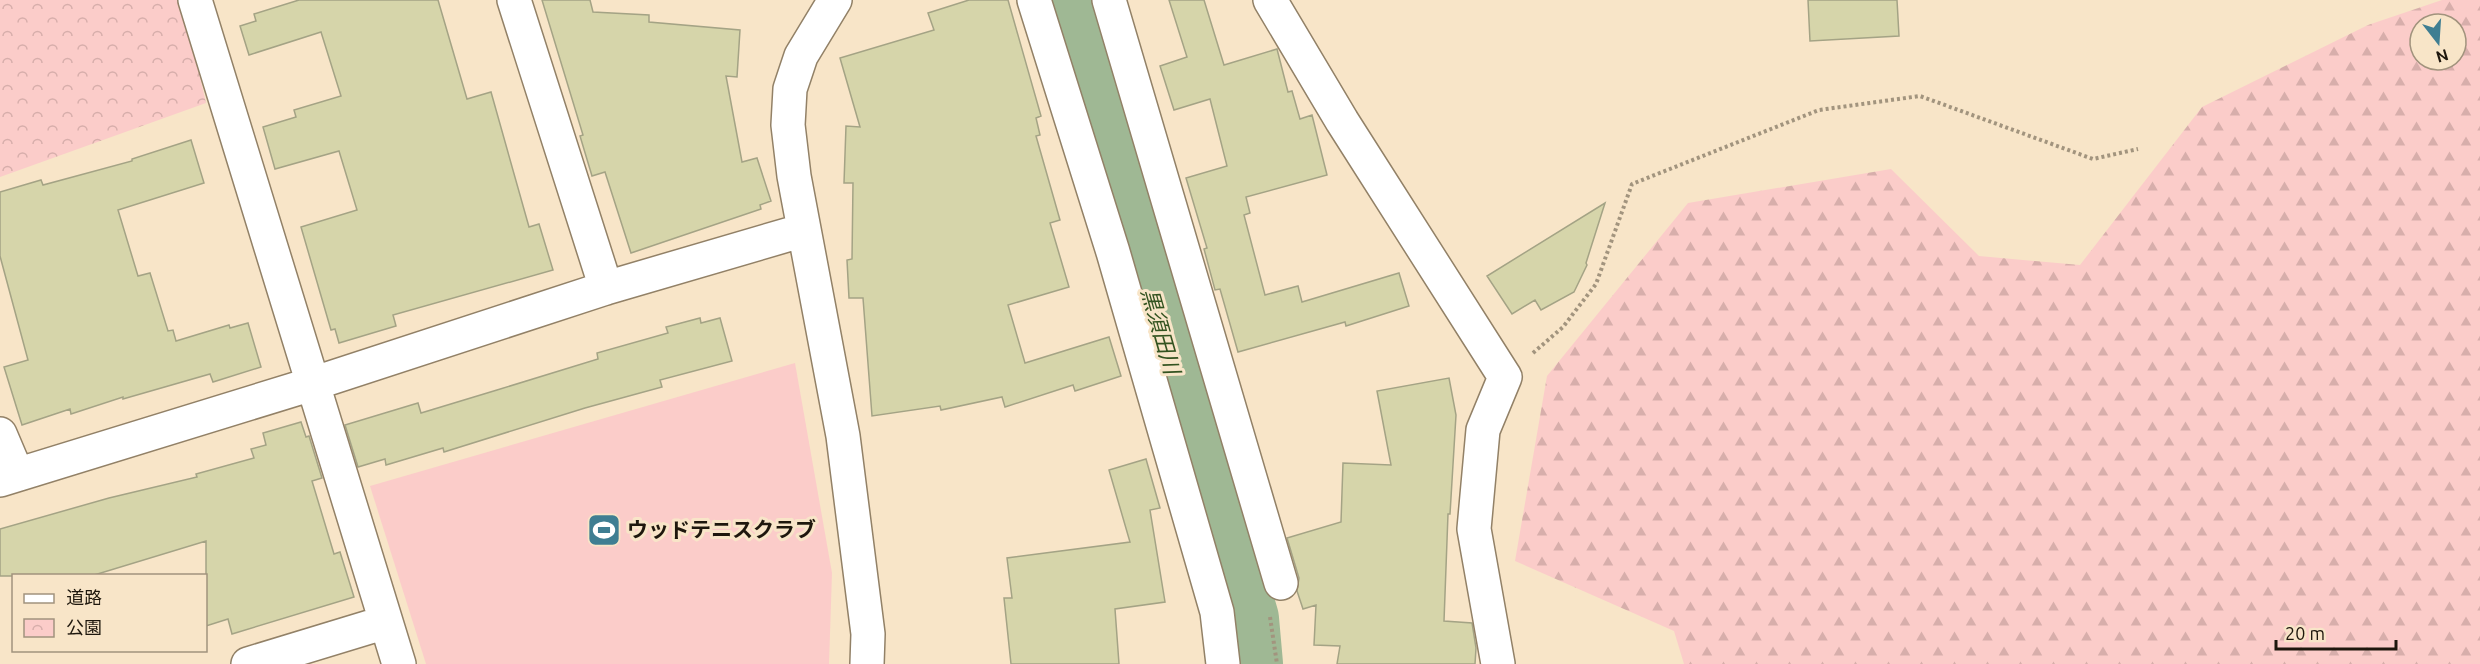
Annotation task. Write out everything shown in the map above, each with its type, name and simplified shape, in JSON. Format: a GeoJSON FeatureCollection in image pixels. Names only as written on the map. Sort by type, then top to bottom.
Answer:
{"type":"FeatureCollection","features":[{"type":"Feature","properties":{"kind":"street"},"geometry":{"type":"LineString","coordinates":[[195,0],[399,664]]}},
{"type":"Feature","properties":{"kind":"street"},"geometry":{"type":"LineString","coordinates":[[514,0],[606,288]]}},
{"type":"Feature","properties":{"kind":"street"},"geometry":{"type":"LineString","coordinates":[[835,0],[801,56],[790,89],[788,125],[794,176],[843,436],[868,634],[867,664]]}},
{"type":"Feature","properties":{"kind":"street"},"geometry":{"type":"LineString","coordinates":[[1034,0],[1113,252],[1217,612],[1223,664]]}},
{"type":"Feature","properties":{"kind":"street"},"geometry":{"type":"LineString","coordinates":[[1109,0],[1281,583]]}},
{"type":"Feature","properties":{"kind":"street"},"geometry":{"type":"LineString","coordinates":[[1270,0],[1342,122],[1504,377],[1483,430],[1474,529],[1498,664]]}},
{"type":"Feature","properties":{"kind":"street"},"geometry":{"type":"LineString","coordinates":[[0,434],[9,477],[312,384],[606,288],[804,230]]}},
{"type":"Feature","properties":{"kind":"street"},"geometry":{"type":"LineString","coordinates":[[248,664],[386,622]]}},
{"type":"Feature","properties":{"kind":"path"},"geometry":{"type":"LineString","coordinates":[[1504,377],[1563,327],[1596,284],[1632,184],[1819,110],[1920,96],[2093,159],[2138,148]]}},
{"type":"Feature","properties":{"kind":"green space"},"geometry":{"type":"Polygon","coordinates":[[[0,0],[182,0],[206,103],[0,177],[0,0]]]}},
{"type":"Feature","properties":{"kind":"green space"},"geometry":{"type":"Polygon","coordinates":[[[2442,0],[2480,0],[2480,664],[1684,664],[1674,631],[1515,561],[1547,376],[1688,203],[1891,169],[1979,256],[2080,265],[2202,107],[2368,25],[2442,0]]]}},
{"type":"Feature","properties":{"kind":"green space","name":"ウッドテニスクラブ"},"geometry":{"type":"Polygon","coordinates":[[[795,363],[832,573],[829,664],[426,664],[370,486],[795,363]]]}},
{"type":"Feature","properties":{"kind":"building"},"geometry":{"type":"Polygon","coordinates":[[[299,0],[438,0],[467,99],[491,92],[529,227],[539,224],[553,270],[393,315],[396,326],[339,343],[335,329],[331,330],[301,227],[357,210],[339,151],[275,169],[263,127],[296,117],[294,110],[341,96],[321,32],[249,55],[240,26],[256,21],[254,14],[299,0]]]}},
{"type":"Feature","properties":{"kind":"building"},"geometry":{"type":"Polygon","coordinates":[[[542,0],[590,0],[593,12],[649,15],[649,22],[740,30],[737,77],[726,76],[742,162],[757,158],[771,201],[760,205],[761,209],[631,253],[605,172],[592,176],[580,136],[583,135],[542,0]]]}},
{"type":"Feature","properties":{"kind":"building"},"geometry":{"type":"Polygon","coordinates":[[[969,0],[1008,0],[1041,116],[1036,118],[1040,135],[1036,136],[1060,220],[1050,223],[1069,287],[1008,305],[1025,363],[1109,337],[1121,376],[1075,391],[1073,385],[1005,407],[1002,397],[941,410],[940,406],[872,416],[863,298],[849,298],[847,260],[852,259],[853,183],[844,183],[846,126],[860,127],[840,58],[934,30],[928,13],[969,0]]]}},
{"type":"Feature","properties":{"kind":"building"},"geometry":{"type":"Polygon","coordinates":[[[1169,0],[1204,0],[1224,65],[1277,49],[1288,92],[1292,91],[1300,119],[1312,115],[1327,175],[1246,197],[1250,213],[1244,215],[1265,295],[1298,286],[1302,302],[1399,273],[1409,306],[1346,326],[1345,322],[1238,352],[1220,289],[1215,290],[1204,249],[1207,248],[1186,178],[1227,166],[1210,99],[1174,110],[1160,66],[1187,57],[1169,0]]]}},
{"type":"Feature","properties":{"kind":"building"},"geometry":{"type":"Polygon","coordinates":[[[1808,0],[1897,0],[1899,36],[1810,41],[1808,0]]]}},
{"type":"Feature","properties":{"kind":"building"},"geometry":{"type":"Polygon","coordinates":[[[191,140],[204,183],[118,210],[138,276],[150,273],[168,331],[173,330],[176,341],[229,325],[230,328],[248,323],[261,367],[213,382],[210,374],[123,399],[123,397],[71,414],[70,409],[22,425],[4,367],[28,360],[0,256],[0,192],[41,180],[43,185],[132,161],[132,159],[191,140]]]}},
{"type":"Feature","properties":{"kind":"building"},"geometry":{"type":"Polygon","coordinates":[[[1605,203],[1587,265],[1574,292],[1541,310],[1535,300],[1512,314],[1487,276],[1605,203]]]}},
{"type":"Feature","properties":{"kind":"building"},"geometry":{"type":"Polygon","coordinates":[[[700,318],[701,323],[720,318],[732,361],[660,380],[662,387],[585,408],[444,452],[443,448],[386,465],[385,459],[358,467],[345,425],[418,403],[421,413],[598,359],[597,353],[668,333],[666,327],[700,318]]]}},
{"type":"Feature","properties":{"kind":"building"},"geometry":{"type":"Polygon","coordinates":[[[1449,378],[1456,415],[1450,514],[1448,514],[1444,621],[1472,623],[1476,648],[1475,664],[1337,664],[1340,646],[1314,645],[1316,605],[1303,609],[1297,591],[1299,578],[1287,538],[1341,522],[1343,463],[1391,465],[1377,391],[1449,378]]]}},
{"type":"Feature","properties":{"kind":"building"},"geometry":{"type":"Polygon","coordinates":[[[301,422],[306,437],[309,436],[322,478],[312,481],[334,554],[340,552],[354,597],[232,634],[228,619],[207,626],[206,541],[98,574],[0,576],[0,529],[109,498],[197,477],[196,474],[254,458],[251,449],[266,445],[263,433],[301,422]]]}},
{"type":"Feature","properties":{"kind":"building"},"geometry":{"type":"Polygon","coordinates":[[[1146,459],[1160,508],[1150,510],[1165,602],[1115,609],[1119,664],[1011,664],[1004,598],[1012,598],[1007,558],[1130,542],[1109,470],[1146,459]]]}},
{"type":"Feature","properties":{"kind":"waterway","name":"黒須田川"},"geometry":{"type":"LineString","coordinates":[[1065,0],[1243,619],[1247,664]]}},
{"type":"Feature","properties":{"kind":"place","name":"ウッドテニスクラブ"},"geometry":{"type":"Point","coordinates":[604,530]}}]}
